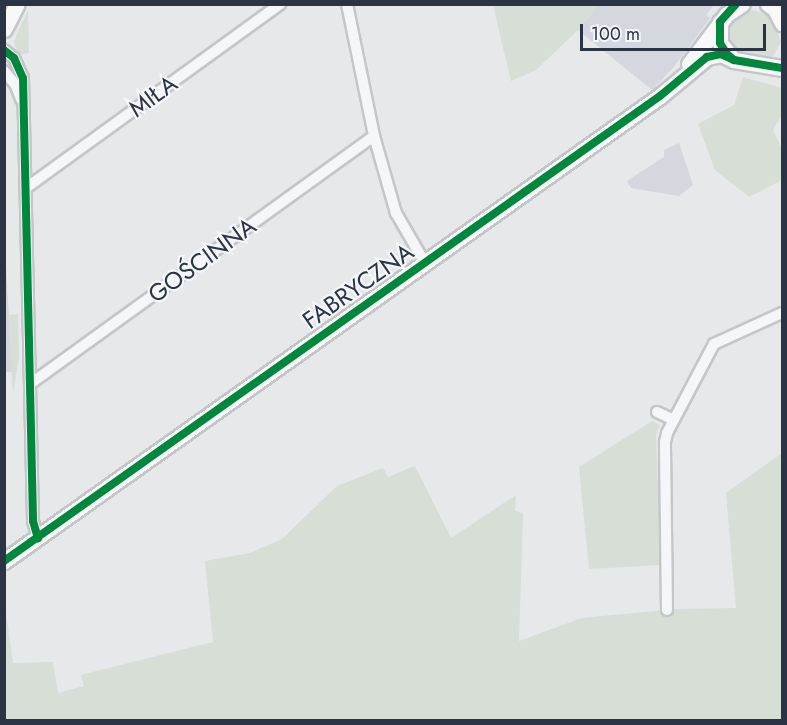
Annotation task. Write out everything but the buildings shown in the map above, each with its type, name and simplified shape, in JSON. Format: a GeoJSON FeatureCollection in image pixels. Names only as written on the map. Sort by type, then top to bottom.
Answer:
{"type":"FeatureCollection","features":[{"type":"Feature","properties":{"kind":"street"},"geometry":{"type":"LineString","coordinates":[[4,29],[17,4]]}},
{"type":"Feature","properties":{"kind":"street","name":"MIŁA"},"geometry":{"type":"LineString","coordinates":[[26,188],[279,4]]}},
{"type":"Feature","properties":{"kind":"street"},"geometry":{"type":"LineString","coordinates":[[347,4],[374,136],[400,224],[424,263]]}},
{"type":"Feature","properties":{"kind":"street","name":"FABRYCZNA"},"geometry":{"type":"LineString","coordinates":[[682,76],[720,22],[738,6]]}},
{"type":"Feature","properties":{"kind":"street"},"geometry":{"type":"LineString","coordinates":[[720,22],[720,43],[734,60],[783,68]]}},
{"type":"Feature","properties":{"kind":"street"},"geometry":{"type":"LineString","coordinates":[[4,50],[14,58],[23,78],[33,521],[38,538]]}},
{"type":"Feature","properties":{"kind":"street","name":"FABRYCZNA"},"geometry":{"type":"LineString","coordinates":[[4,561],[660,96],[712,54],[721,54],[734,60]]}},
{"type":"Feature","properties":{"kind":"street"},"geometry":{"type":"LineString","coordinates":[[764,66],[783,57]]}},
{"type":"Feature","properties":{"kind":"street"},"geometry":{"type":"LineString","coordinates":[[4,71],[15,84],[24,106]]}},
{"type":"Feature","properties":{"kind":"street","name":"GOŚCINNA"},"geometry":{"type":"LineString","coordinates":[[30,384],[374,136]]}},
{"type":"Feature","properties":{"kind":"street"},"geometry":{"type":"LineString","coordinates":[[667,610],[664,442],[672,419],[714,344],[783,313]]}},
{"type":"Feature","properties":{"kind":"street"},"geometry":{"type":"LineString","coordinates":[[657,412],[672,419]]}},
{"type":"Feature","properties":{"kind":"shaded area"},"geometry":{"type":"Polygon","coordinates":[[[493,4],[598,5],[578,30],[536,70],[511,81],[493,4]]]}},
{"type":"Feature","properties":{"kind":"shaded area"},"geometry":{"type":"Polygon","coordinates":[[[710,4],[713,6],[706,15],[710,18],[673,68],[652,90],[578,30],[598,5],[710,4]]]}},
{"type":"Feature","properties":{"kind":"shaded area"},"geometry":{"type":"Polygon","coordinates":[[[28,10],[29,53],[18,55],[14,41],[28,10]]]}},
{"type":"Feature","properties":{"kind":"shaded area"},"geometry":{"type":"Polygon","coordinates":[[[752,10],[769,15],[781,42],[773,56],[766,59],[737,52],[726,39],[732,20],[752,10]]]}},
{"type":"Feature","properties":{"kind":"shaded area"},"geometry":{"type":"Polygon","coordinates":[[[743,77],[782,88],[782,115],[773,130],[782,149],[782,180],[749,197],[715,170],[698,124],[734,105],[743,77]]]}},
{"type":"Feature","properties":{"kind":"shaded area"},"geometry":{"type":"Polygon","coordinates":[[[679,143],[693,185],[679,196],[631,188],[627,181],[664,157],[664,150],[679,143]]]}},
{"type":"Feature","properties":{"kind":"shaded area"},"geometry":{"type":"Polygon","coordinates":[[[4,264],[6,264],[12,372],[5,372],[4,264]]]}},
{"type":"Feature","properties":{"kind":"shaded area"},"geometry":{"type":"Polygon","coordinates":[[[18,314],[19,357],[13,393],[8,315],[18,314]]]}},
{"type":"Feature","properties":{"kind":"shaded area"},"geometry":{"type":"Polygon","coordinates":[[[652,421],[660,425],[656,435],[661,565],[589,569],[579,467],[652,421]]]}},
{"type":"Feature","properties":{"kind":"shaded area"},"geometry":{"type":"Polygon","coordinates":[[[782,453],[782,720],[5,720],[4,599],[13,663],[53,662],[58,693],[84,686],[81,675],[213,642],[205,561],[250,553],[282,539],[337,486],[383,468],[388,477],[415,466],[451,538],[516,495],[515,511],[523,513],[519,641],[582,618],[677,609],[736,608],[726,493],[782,453]]]}},
{"type":"Feature","properties":{"kind":"cycle path"},"geometry":{"type":"LineString","coordinates":[[736,4],[720,22],[720,43],[727,54],[734,60],[782,68]]}},
{"type":"Feature","properties":{"kind":"cycle path"},"geometry":{"type":"LineString","coordinates":[[4,50],[14,58],[23,78],[33,521],[38,538]]}},
{"type":"Feature","properties":{"kind":"cycle path"},"geometry":{"type":"LineString","coordinates":[[4,561],[660,96],[707,57],[721,54],[734,60]]}}]}
